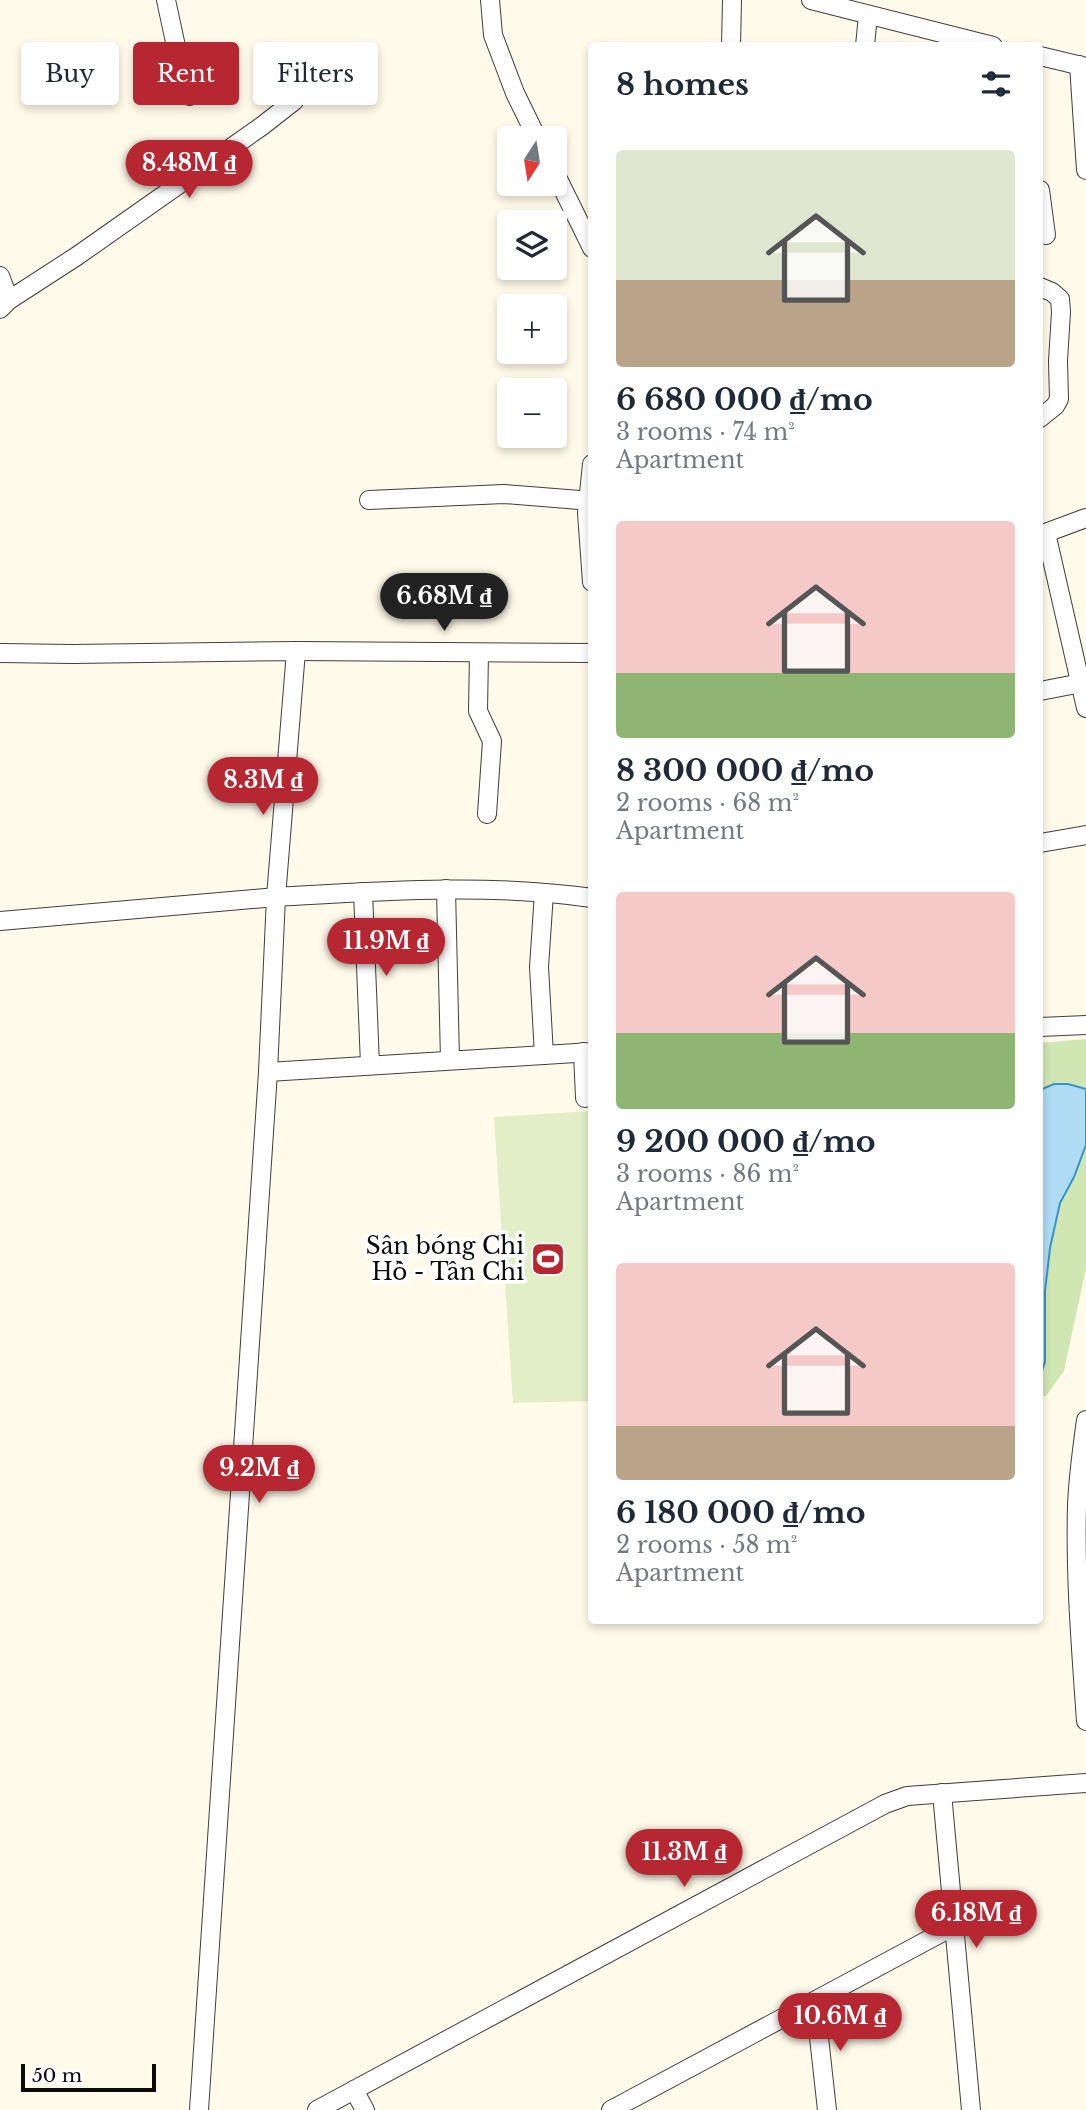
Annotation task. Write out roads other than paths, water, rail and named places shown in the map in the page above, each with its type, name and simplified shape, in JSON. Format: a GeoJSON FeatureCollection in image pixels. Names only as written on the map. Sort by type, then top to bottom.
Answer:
{"type":"FeatureCollection","features":[{"type":"Feature","properties":{"kind":"street"},"geometry":{"type":"LineString","coordinates":[[166,0],[175,42]]}},
{"type":"Feature","properties":{"kind":"street"},"geometry":{"type":"LineString","coordinates":[[490,0],[494,35],[515,93],[531,126]]}},
{"type":"Feature","properties":{"kind":"street"},"geometry":{"type":"LineString","coordinates":[[731,42],[732,0]]}},
{"type":"Feature","properties":{"kind":"street"},"geometry":{"type":"LineString","coordinates":[[811,0],[868,15],[936,39],[960,42]]}},
{"type":"Feature","properties":{"kind":"street"},"geometry":{"type":"LineString","coordinates":[[865,42],[868,15]]}},
{"type":"Feature","properties":{"kind":"street"},"geometry":{"type":"LineString","coordinates":[[1043,57],[1083,66],[1086,170]]}},
{"type":"Feature","properties":{"kind":"street"},"geometry":{"type":"LineString","coordinates":[[0,276],[4,305],[289,105]]}},
{"type":"Feature","properties":{"kind":"street"},"geometry":{"type":"LineString","coordinates":[[566,196],[588,240]]}},
{"type":"Feature","properties":{"kind":"street"},"geometry":{"type":"LineString","coordinates":[[1043,212],[1046,235]]}},
{"type":"Feature","properties":{"kind":"street"},"geometry":{"type":"LineString","coordinates":[[1043,288],[1059,299],[1061,312],[1059,399],[1043,416]]}},
{"type":"Feature","properties":{"kind":"street"},"geometry":{"type":"LineString","coordinates":[[369,500],[504,494],[588,501]]}},
{"type":"Feature","properties":{"kind":"street"},"geometry":{"type":"LineString","coordinates":[[1086,519],[1043,534],[1083,683],[1086,708]]}},
{"type":"Feature","properties":{"kind":"street"},"geometry":{"type":"LineString","coordinates":[[199,2110],[268,1072],[276,897],[296,651]]}},
{"type":"Feature","properties":{"kind":"street"},"geometry":{"type":"LineString","coordinates":[[0,653],[588,653]]}},
{"type":"Feature","properties":{"kind":"street"},"geometry":{"type":"LineString","coordinates":[[480,653],[478,711],[492,741],[487,814]]}},
{"type":"Feature","properties":{"kind":"street"},"geometry":{"type":"LineString","coordinates":[[1043,690],[1083,683]]}},
{"type":"Feature","properties":{"kind":"street"},"geometry":{"type":"LineString","coordinates":[[1043,842],[1086,835]]}},
{"type":"Feature","properties":{"kind":"street"},"geometry":{"type":"LineString","coordinates":[[0,921],[363,892],[446,889],[588,898]]}},
{"type":"Feature","properties":{"kind":"street"},"geometry":{"type":"LineString","coordinates":[[446,889],[450,1060]]}},
{"type":"Feature","properties":{"kind":"street"},"geometry":{"type":"LineString","coordinates":[[363,892],[370,1065]]}},
{"type":"Feature","properties":{"kind":"street"},"geometry":{"type":"LineString","coordinates":[[544,893],[539,967],[544,1055]]}},
{"type":"Feature","properties":{"kind":"street"},"geometry":{"type":"LineString","coordinates":[[1043,1027],[1086,1024]]}},
{"type":"Feature","properties":{"kind":"street"},"geometry":{"type":"LineString","coordinates":[[268,1072],[587,1052],[585,1098]]}},
{"type":"Feature","properties":{"kind":"street"},"geometry":{"type":"LineString","coordinates":[[1086,1420],[1079,1476],[1077,1545],[1086,1721]]}},
{"type":"Feature","properties":{"kind":"street"},"geometry":{"type":"LineString","coordinates":[[317,2110],[870,1812],[907,1796],[1086,1783]]}},
{"type":"Feature","properties":{"kind":"street"},"geometry":{"type":"LineString","coordinates":[[942,1793],[971,2110]]}},
{"type":"Feature","properties":{"kind":"street"},"geometry":{"type":"LineString","coordinates":[[611,2110],[954,1926]]}},
{"type":"Feature","properties":{"kind":"street"},"geometry":{"type":"LineString","coordinates":[[815,2001],[827,2110]]}},
{"type":"Feature","properties":{"kind":"street"},"geometry":{"type":"LineString","coordinates":[[354,2090],[365,2110]]}},
{"type":"Feature","properties":{"kind":"water"},"geometry":{"type":"Polygon","coordinates":[[[1054,1084],[1068,1084],[1086,1089],[1086,1145],[1074,1177],[1060,1203],[1050,1248],[1045,1291],[1043,1368],[1043,1089],[1054,1084]]]}},
{"type":"Feature","properties":{"kind":"place","name":"Sân bóng Chi Hồ - Tân Chi"},"geometry":{"type":"Point","coordinates":[548,1259]}}]}
